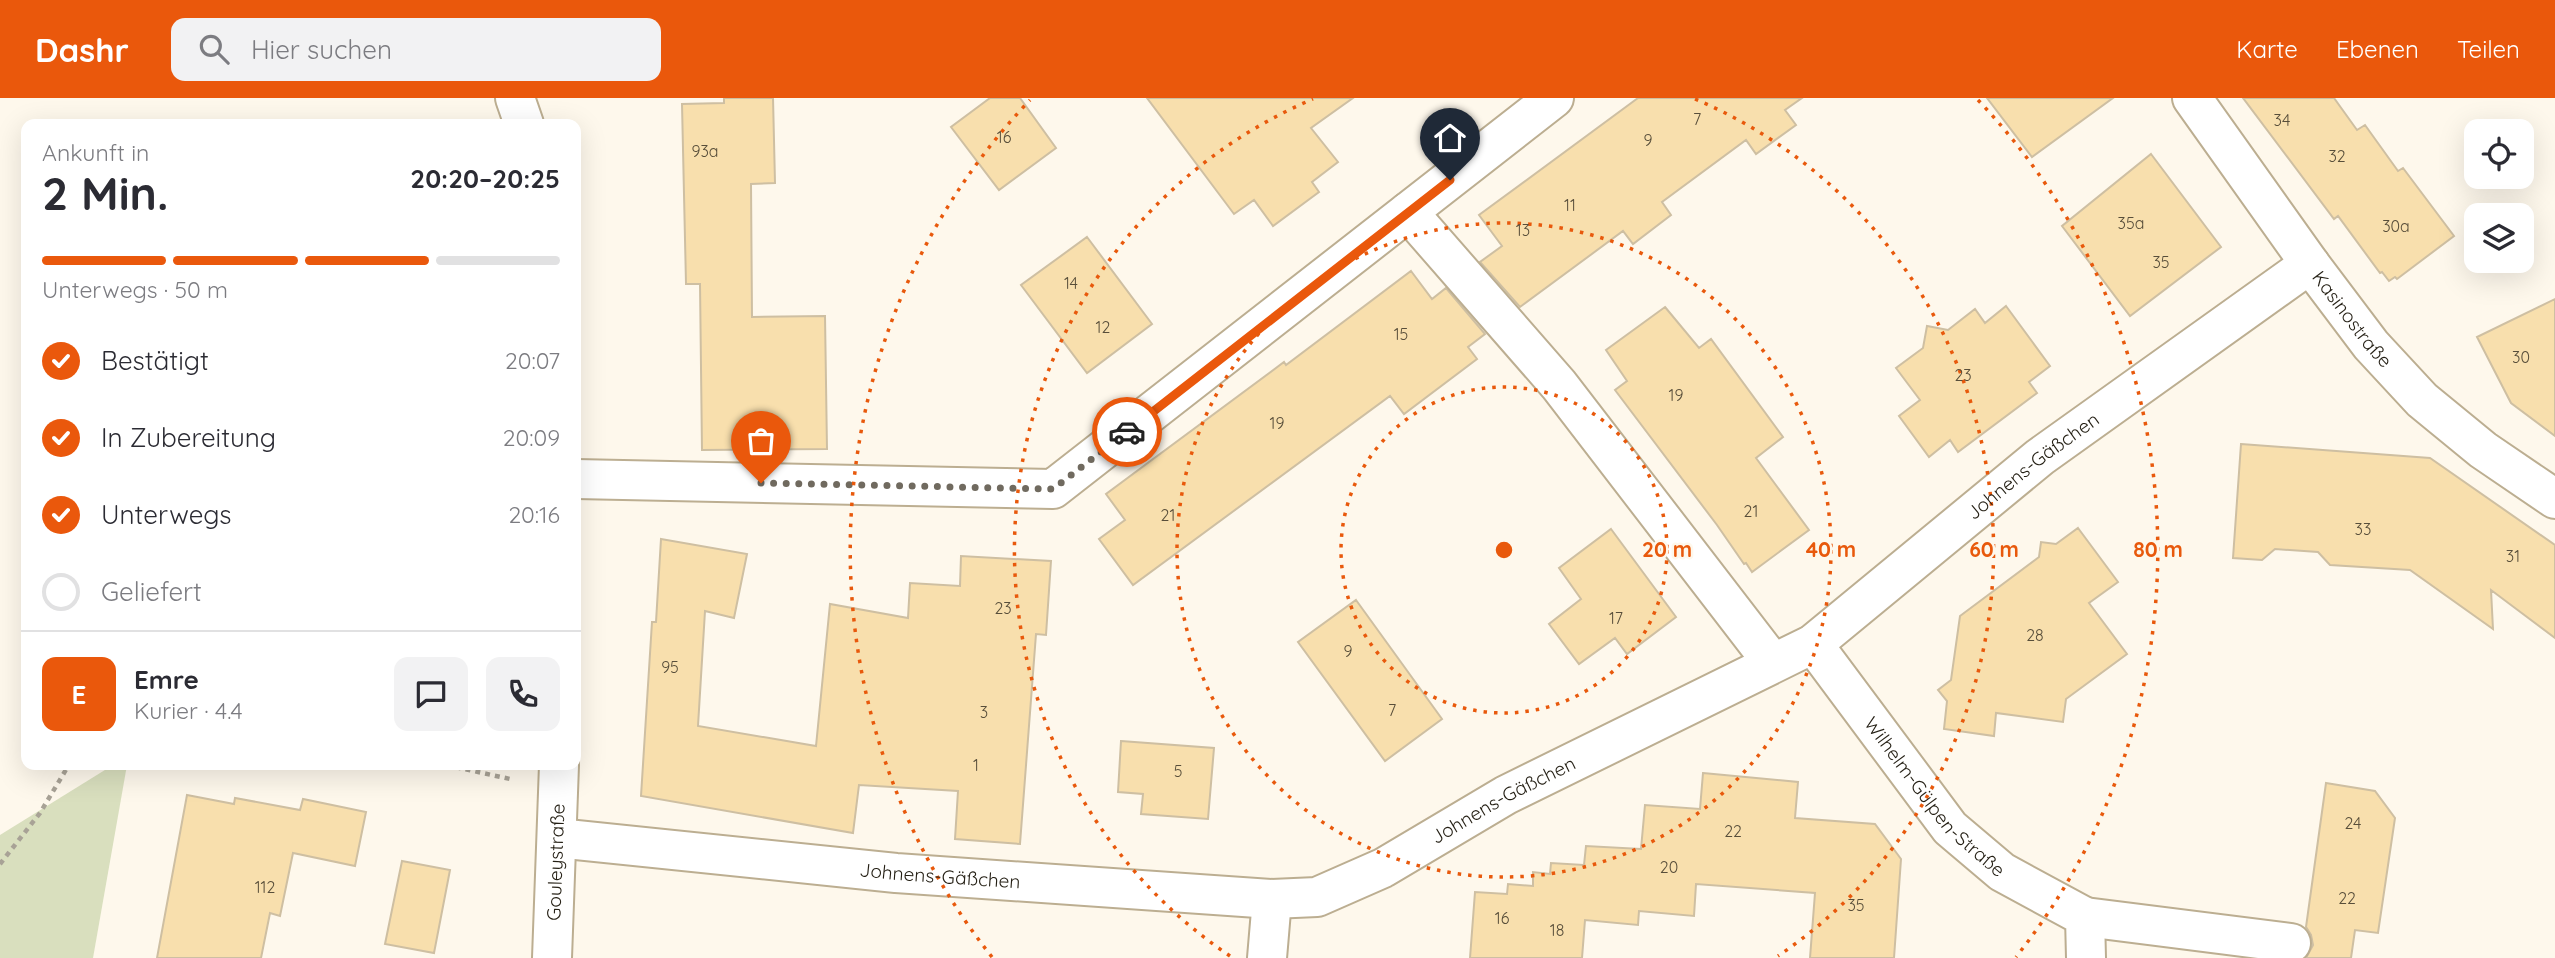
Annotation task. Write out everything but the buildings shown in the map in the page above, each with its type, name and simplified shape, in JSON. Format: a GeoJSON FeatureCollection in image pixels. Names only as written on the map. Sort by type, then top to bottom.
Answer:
{"type":"FeatureCollection","features":[{"type":"Feature","properties":{"kind":"street"},"geometry":{"type":"LineString","coordinates":[[515,98],[522,119]]}},
{"type":"Feature","properties":{"kind":"street"},"geometry":{"type":"LineString","coordinates":[[581,480],[1053,489],[1554,98]]}},
{"type":"Feature","properties":{"kind":"street","name":"Kasinostraße"},"geometry":{"type":"LineString","coordinates":[[2192,98],[2371,345],[2422,400],[2483,450],[2555,499]]}},
{"type":"Feature","properties":{"kind":"street"},"geometry":{"type":"LineString","coordinates":[[1408,212],[1559,386],[1772,662]]}},
{"type":"Feature","properties":{"kind":"street","name":"Johnens-Gäßchen"},"geometry":{"type":"LineString","coordinates":[[557,838],[896,873],[1272,899],[1317,897],[1382,868],[1506,795],[1813,644],[2040,457],[2310,264]]}},
{"type":"Feature","properties":{"kind":"street","name":"Wilhelm-Gülpen-Straße"},"geometry":{"type":"LineString","coordinates":[[1813,644],[1950,828],[2002,872],[2085,917],[2291,943]]}},
{"type":"Feature","properties":{"kind":"street","name":"Gouleystraße"},"geometry":{"type":"LineString","coordinates":[[552,958],[559,777]]}},
{"type":"Feature","properties":{"kind":"street"},"geometry":{"type":"LineString","coordinates":[[1267,958],[1272,899]]}},
{"type":"Feature","properties":{"kind":"street"},"geometry":{"type":"LineString","coordinates":[[2085,917],[2086,958]]}},
{"type":"Feature","properties":{"kind":"path"},"geometry":{"type":"LineString","coordinates":[[0,864],[40,813],[66,770]]}},
{"type":"Feature","properties":{"kind":"path"},"geometry":{"type":"LineString","coordinates":[[493,770],[559,777]]}},
{"type":"Feature","properties":{"kind":"green space"},"geometry":{"type":"Polygon","coordinates":[[[105,770],[126,770],[93,958],[0,958],[0,835],[105,770]]]}},
{"type":"Feature","properties":{"kind":"way so far"},"geometry":{"type":"LineString","coordinates":[[761,483],[1053,489],[1127,432]]}},
{"type":"Feature","properties":{"kind":"route"},"geometry":{"type":"LineString","coordinates":[[1127,432],[1450,180]]}}]}
